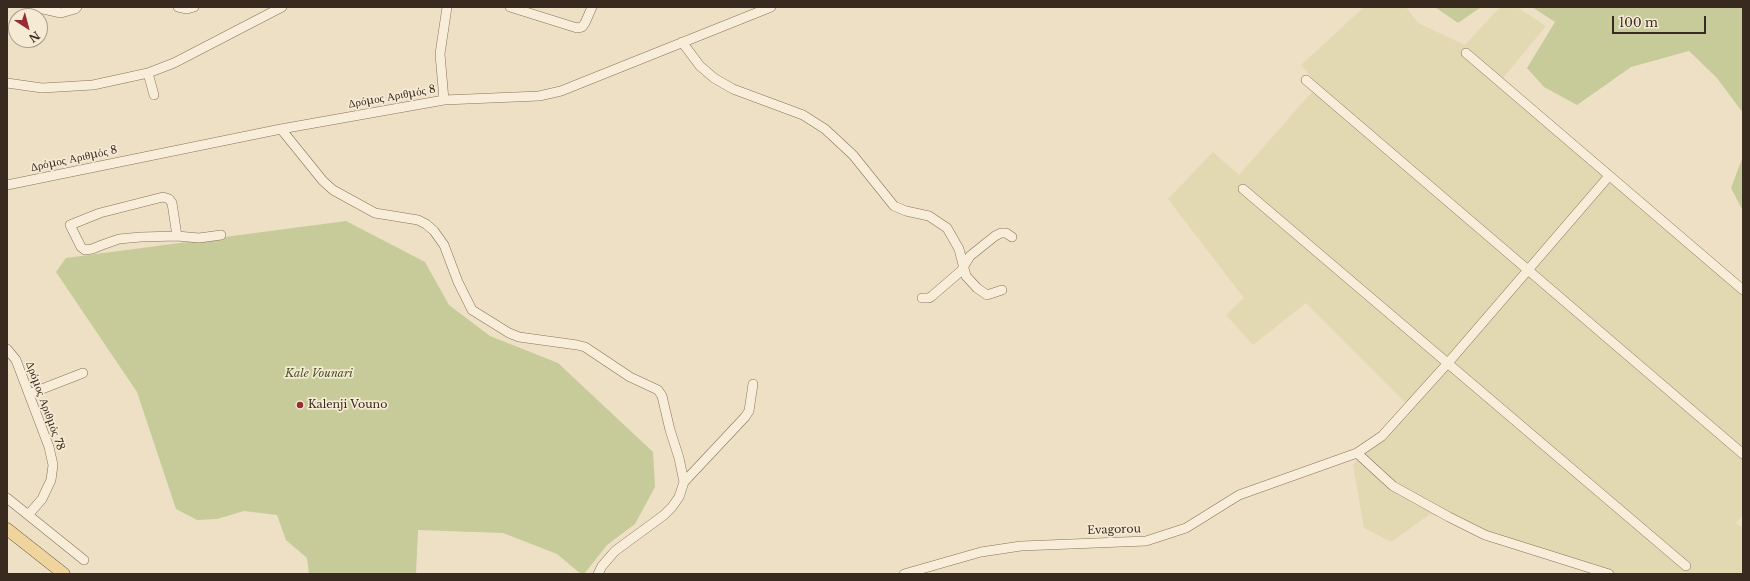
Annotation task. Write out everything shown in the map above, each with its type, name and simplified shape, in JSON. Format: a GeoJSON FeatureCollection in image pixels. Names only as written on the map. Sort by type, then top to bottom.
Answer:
{"type":"FeatureCollection","features":[{"type":"Feature","properties":{"kind":"main road"},"geometry":{"type":"LineString","coordinates":[[7,530],[64,574]]}},
{"type":"Feature","properties":{"kind":"street"},"geometry":{"type":"LineString","coordinates":[[34,7],[61,13],[77,7]]}},
{"type":"Feature","properties":{"kind":"street"},"geometry":{"type":"LineString","coordinates":[[178,7],[187,9],[194,7]]}},
{"type":"Feature","properties":{"kind":"street"},"geometry":{"type":"LineString","coordinates":[[7,83],[42,88],[94,85],[148,73],[174,63],[282,7]]}},
{"type":"Feature","properties":{"kind":"street"},"geometry":{"type":"LineString","coordinates":[[444,100],[440,54],[447,7]]}},
{"type":"Feature","properties":{"kind":"street"},"geometry":{"type":"LineString","coordinates":[[510,7],[577,28],[582,27],[585,23],[592,7]]}},
{"type":"Feature","properties":{"kind":"street","name":"Δρόμος Αριθμός 8"},"geometry":{"type":"LineString","coordinates":[[7,185],[281,129],[444,100],[539,96],[561,91],[771,7]]}},
{"type":"Feature","properties":{"kind":"street"},"geometry":{"type":"LineString","coordinates":[[682,42],[700,66],[714,78],[733,89],[803,115],[825,129],[853,155],[894,206],[906,211],[929,216],[947,228],[960,248],[963,268],[966,276],[982,293],[987,294],[1002,290]]}},
{"type":"Feature","properties":{"kind":"street"},"geometry":{"type":"LineString","coordinates":[[1466,53],[1743,290]]}},
{"type":"Feature","properties":{"kind":"street"},"geometry":{"type":"LineString","coordinates":[[148,73],[154,95]]}},
{"type":"Feature","properties":{"kind":"street"},"geometry":{"type":"LineString","coordinates":[[1306,80],[1743,454]]}},
{"type":"Feature","properties":{"kind":"street"},"geometry":{"type":"LineString","coordinates":[[281,129],[318,175],[333,190],[365,209],[375,213],[418,220],[426,224],[434,231],[444,245],[458,282],[472,310],[509,333],[519,337],[585,347],[630,377],[658,390],[662,396],[684,482]]}},
{"type":"Feature","properties":{"kind":"street","name":"Evagorou"},"geometry":{"type":"LineString","coordinates":[[904,574],[981,552],[1021,546],[1146,541],[1186,528],[1239,495],[1357,453],[1382,436],[1447,364],[1609,176]]}},
{"type":"Feature","properties":{"kind":"street"},"geometry":{"type":"LineString","coordinates":[[1243,189],[1686,566]]}},
{"type":"Feature","properties":{"kind":"street"},"geometry":{"type":"LineString","coordinates":[[177,236],[172,203],[169,199],[163,197],[106,211],[70,226],[81,247],[85,250],[92,249],[102,244],[119,239],[177,236],[199,238],[221,236]]}},
{"type":"Feature","properties":{"kind":"street"},"geometry":{"type":"LineString","coordinates":[[922,298],[929,298],[932,296],[963,268],[970,256],[995,236],[1001,233],[1006,233],[1012,237]]}},
{"type":"Feature","properties":{"kind":"street","name":"Δρόμος Αριθμός 78"},"geometry":{"type":"LineString","coordinates":[[7,349],[16,360],[49,447],[53,465],[51,480],[42,499],[28,514]]}},
{"type":"Feature","properties":{"kind":"street"},"geometry":{"type":"LineString","coordinates":[[29,394],[83,373]]}},
{"type":"Feature","properties":{"kind":"street"},"geometry":{"type":"LineString","coordinates":[[598,574],[602,566],[615,551],[668,511],[679,497],[684,482],[745,417],[749,411],[753,384]]}},
{"type":"Feature","properties":{"kind":"street"},"geometry":{"type":"LineString","coordinates":[[1357,453],[1393,486],[1485,535],[1609,574]]}},
{"type":"Feature","properties":{"kind":"street"},"geometry":{"type":"LineString","coordinates":[[7,498],[84,560]]}},
{"type":"Feature","properties":{"kind":"shaded area"},"geometry":{"type":"Polygon","coordinates":[[[1364,7],[1406,7],[1418,23],[1465,45],[1500,7],[1517,7],[1546,26],[1503,78],[1706,263],[1743,293],[1743,515],[1736,523],[1743,528],[1743,574],[1599,574],[1430,514],[1391,542],[1364,528],[1353,465],[1406,403],[1306,303],[1253,345],[1226,315],[1244,298],[1168,199],[1213,152],[1239,175],[1318,85],[1301,65],[1364,7]]]}},
{"type":"Feature","properties":{"kind":"green space"},"geometry":{"type":"Polygon","coordinates":[[[1435,7],[1481,7],[1458,23],[1435,7]]]}},
{"type":"Feature","properties":{"kind":"green space"},"geometry":{"type":"Polygon","coordinates":[[[1532,7],[1743,7],[1743,113],[1717,78],[1689,51],[1631,67],[1577,105],[1544,87],[1527,68],[1555,22],[1532,7]]]}},
{"type":"Feature","properties":{"kind":"green space"},"geometry":{"type":"Polygon","coordinates":[[[1743,156],[1743,211],[1731,188],[1743,156]]]}},
{"type":"Feature","properties":{"kind":"green space","name":"Kale Vounari"},"geometry":{"type":"Polygon","coordinates":[[[346,221],[425,262],[449,305],[490,336],[558,363],[653,452],[655,487],[635,524],[607,545],[584,574],[581,574],[557,554],[503,533],[418,530],[416,574],[309,574],[307,558],[286,540],[277,515],[244,511],[217,519],[197,520],[176,509],[137,392],[56,272],[66,258],[346,221]]]}},
{"type":"Feature","properties":{"kind":"place","name":"Kalenji Vouno"},"geometry":{"type":"Point","coordinates":[300,405]}}]}
